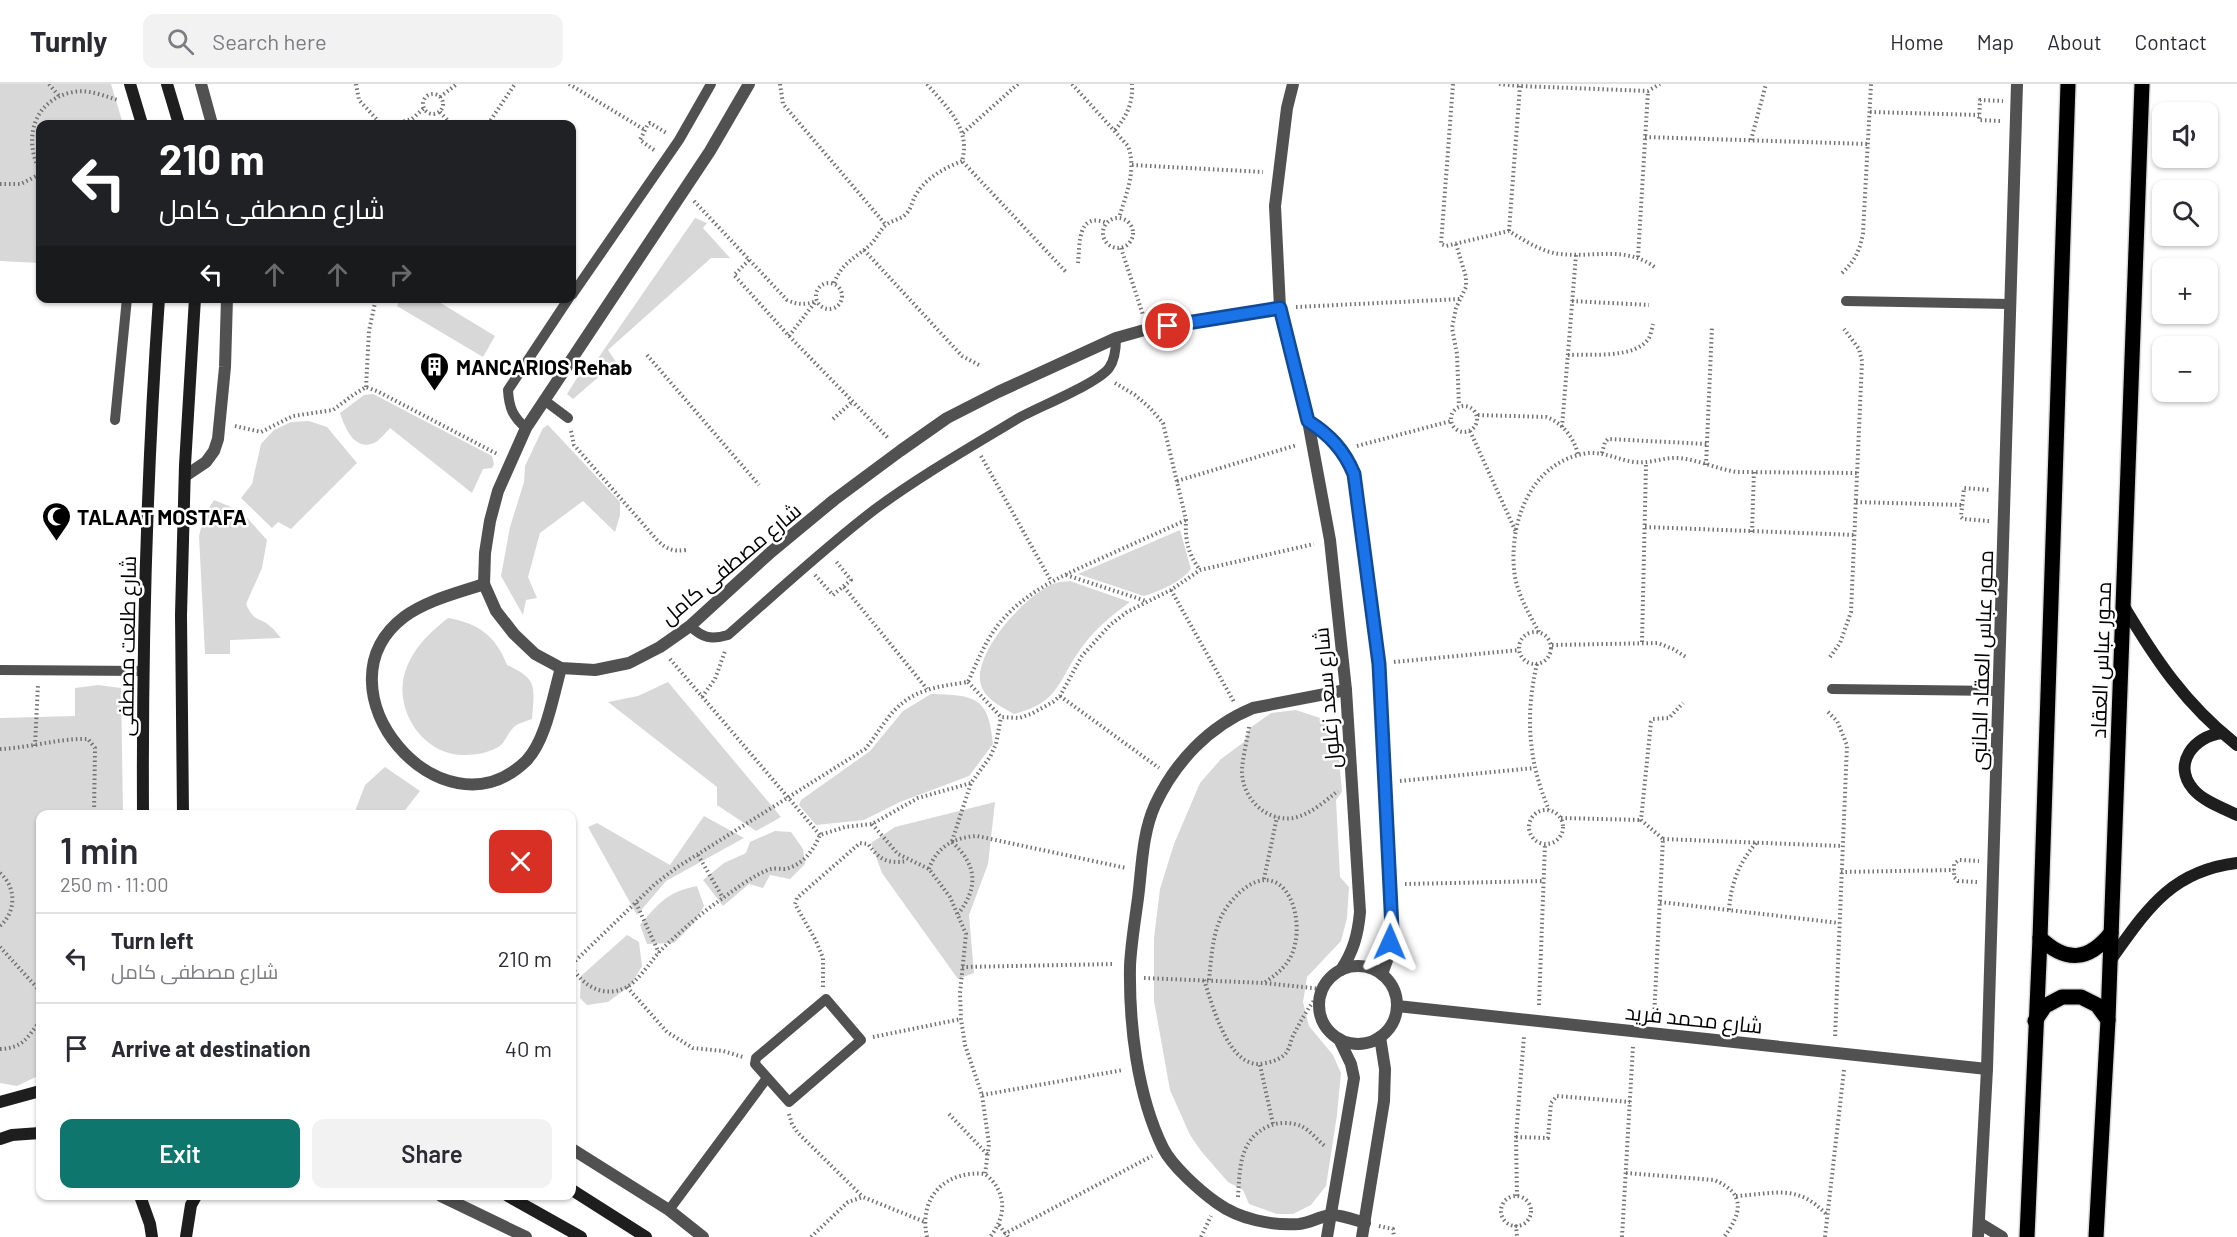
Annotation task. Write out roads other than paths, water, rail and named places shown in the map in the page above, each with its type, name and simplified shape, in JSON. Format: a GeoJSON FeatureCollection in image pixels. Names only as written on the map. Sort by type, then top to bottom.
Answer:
{"type":"FeatureCollection","features":[{"type":"Feature","properties":{"kind":"main road"},"geometry":{"type":"LineString","coordinates":[[2027,1237],[2040,938],[2068,84]]}},
{"type":"Feature","properties":{"kind":"main road","name":"محور عباس العقاد"},"geometry":{"type":"LineString","coordinates":[[2096,1237],[2108,1020],[2142,84]]}},
{"type":"Feature","properties":{"kind":"main road"},"geometry":{"type":"LineString","coordinates":[[2040,938],[2052,950],[2068,956],[2085,954],[2100,947],[2111,933]]}},
{"type":"Feature","properties":{"kind":"main road"},"geometry":{"type":"LineString","coordinates":[[2035,1021],[2046,1006],[2062,997],[2080,997],[2097,1005],[2108,1020]]}},
{"type":"Feature","properties":{"kind":"street"},"geometry":{"type":"LineString","coordinates":[[130,84],[141,120]]}},
{"type":"Feature","properties":{"kind":"street"},"geometry":{"type":"LineString","coordinates":[[168,84],[178,120]]}},
{"type":"Feature","properties":{"kind":"street"},"geometry":{"type":"LineString","coordinates":[[201,84],[211,120]]}},
{"type":"Feature","properties":{"kind":"street","name":"شارع مصطفى كامل"},"geometry":{"type":"LineString","coordinates":[[748,84],[711,151],[526,428],[498,491],[485,553],[484,584],[496,611],[514,634],[535,654],[561,668],[595,670],[607,668],[629,663],[660,647],[690,626],[771,552],[900,451],[947,418],[1116,338],[1148,329],[1280,308]]}},
{"type":"Feature","properties":{"kind":"street","name":"شارع سعد زغلول"},"geometry":{"type":"LineString","coordinates":[[1293,84],[1287,108],[1275,206],[1280,308],[1308,421],[1330,540],[1346,690],[1360,912],[1356,942],[1351,956],[1341,970]]}},
{"type":"Feature","properties":{"kind":"street","name":"محور عباس العقاد الجانبى"},"geometry":{"type":"LineString","coordinates":[[1978,1237],[1987,1069],[1994,861],[2016,84]]}},
{"type":"Feature","properties":{"kind":"street","name":"شارع طلعت مصطفى"},"geometry":{"type":"LineString","coordinates":[[143,810],[143,671],[151,423],[159,303]]}},
{"type":"Feature","properties":{"kind":"street"},"geometry":{"type":"LineString","coordinates":[[183,810],[181,615],[185,476],[195,303]]}},
{"type":"Feature","properties":{"kind":"street"},"geometry":{"type":"LineString","coordinates":[[185,476],[206,462],[214,451],[218,439],[225,367],[228,303]]}},
{"type":"Feature","properties":{"kind":"street"},"geometry":{"type":"LineString","coordinates":[[1308,421],[1326,433],[1342,450],[1354,474],[1379,664],[1392,929],[1389,955],[1382,974]]}},
{"type":"Feature","properties":{"kind":"street"},"geometry":{"type":"LineString","coordinates":[[484,584],[420,606],[388,633],[377,652],[371,672],[373,696],[380,719],[392,741],[409,758],[429,772],[451,782],[475,786],[494,781],[512,773],[527,760],[539,744],[561,668]]}},
{"type":"Feature","properties":{"kind":"street"},"geometry":{"type":"LineString","coordinates":[[2122,603],[2164,670],[2184,696],[2237,745]]}},
{"type":"Feature","properties":{"kind":"street"},"geometry":{"type":"LineString","coordinates":[[1346,690],[1253,708],[1240,713],[1213,730],[1190,751],[1170,777],[1155,806],[1145,838],[1130,971],[1131,1022],[1149,1109],[1164,1149],[1189,1179],[1217,1204],[1237,1214],[1268,1223],[1300,1224],[1331,1215],[1365,1223]]}},
{"type":"Feature","properties":{"kind":"street"},"geometry":{"type":"LineString","coordinates":[[2222,733],[2202,738],[2194,745],[2185,764],[2186,773],[2194,790],[2237,815]]}},
{"type":"Feature","properties":{"kind":"street"},"geometry":{"type":"LineString","coordinates":[[2110,961],[2147,909],[2162,895],[2208,869],[2237,863]]}},
{"type":"Feature","properties":{"kind":"street"},"geometry":{"type":"LineString","coordinates":[[1354,966],[1369,967],[1382,974],[1393,989],[1397,1006],[1395,1018],[1389,1029],[1380,1037],[1366,1043],[1352,1044],[1329,1032],[1319,1012],[1322,989],[1330,978],[1341,970],[1354,966]]}},
{"type":"Feature","properties":{"kind":"street","name":"شارع محمد فريد"},"geometry":{"type":"LineString","coordinates":[[1397,1006],[1987,1069]]}},
{"type":"Feature","properties":{"kind":"street"},"geometry":{"type":"LineString","coordinates":[[1362,1237],[1385,1093],[1385,1069],[1380,1037]]}},
{"type":"Feature","properties":{"kind":"street"},"geometry":{"type":"LineString","coordinates":[[1327,1237],[1354,1078],[1351,1064],[1339,1039]]}},
{"type":"Feature","properties":{"kind":"street"},"geometry":{"type":"LineString","coordinates":[[0,1102],[36,1092]]}},
{"type":"Feature","properties":{"kind":"street"},"geometry":{"type":"LineString","coordinates":[[0,1139],[12,1135],[36,1133]]}},
{"type":"Feature","properties":{"kind":"street"},"geometry":{"type":"LineString","coordinates":[[576,1152],[669,1210],[703,1237]]}},
{"type":"Feature","properties":{"kind":"street"},"geometry":{"type":"LineString","coordinates":[[576,1193],[646,1237]]}},
{"type":"Feature","properties":{"kind":"street"},"geometry":{"type":"LineString","coordinates":[[141,1200],[152,1237]]}},
{"type":"Feature","properties":{"kind":"street"},"geometry":{"type":"LineString","coordinates":[[186,1237],[193,1200]]}},
{"type":"Feature","properties":{"kind":"street"},"geometry":{"type":"LineString","coordinates":[[449,1200],[526,1237]]}},
{"type":"Feature","properties":{"kind":"street"},"geometry":{"type":"LineString","coordinates":[[515,1200],[581,1237]]}},
{"type":"Feature","properties":{"kind":"street"},"geometry":{"type":"LineString","coordinates":[[1978,1223],[2002,1237]]}},
{"type":"Feature","properties":{"kind":"lane"},"geometry":{"type":"LineString","coordinates":[[576,288],[679,140],[711,84]]}},
{"type":"Feature","properties":{"kind":"lane"},"geometry":{"type":"LineString","coordinates":[[1846,301],[2010,304]]}},
{"type":"Feature","properties":{"kind":"lane"},"geometry":{"type":"LineString","coordinates":[[115,420],[127,303]]}},
{"type":"Feature","properties":{"kind":"lane"},"geometry":{"type":"LineString","coordinates":[[526,428],[515,418],[508,405],[508,390],[566,303]]}},
{"type":"Feature","properties":{"kind":"lane"},"geometry":{"type":"LineString","coordinates":[[690,626],[701,636],[715,639],[728,635],[807,565],[873,511],[915,482],[1034,410],[1100,377],[1114,359],[1116,338]]}},
{"type":"Feature","properties":{"kind":"lane"},"geometry":{"type":"LineString","coordinates":[[544,400],[569,423]]}},
{"type":"Feature","properties":{"kind":"lane"},"geometry":{"type":"LineString","coordinates":[[0,670],[143,671]]}},
{"type":"Feature","properties":{"kind":"lane"},"geometry":{"type":"LineString","coordinates":[[1832,689],[1999,691]]}},
{"type":"Feature","properties":{"kind":"lane"},"geometry":{"type":"LineString","coordinates":[[826,999],[861,1040],[790,1102],[767,1078],[755,1061],[756,1058],[826,999]]}},
{"type":"Feature","properties":{"kind":"lane"},"geometry":{"type":"LineString","coordinates":[[669,1210],[767,1078]]}},
{"type":"Feature","properties":{"kind":"place","name":"MANCARIOS Rehab"},"geometry":{"type":"Point","coordinates":[435,392]}},
{"type":"Feature","properties":{"kind":"place","name":"TALAAT MOSTAFA"},"geometry":{"type":"Point","coordinates":[56,542]}}]}
